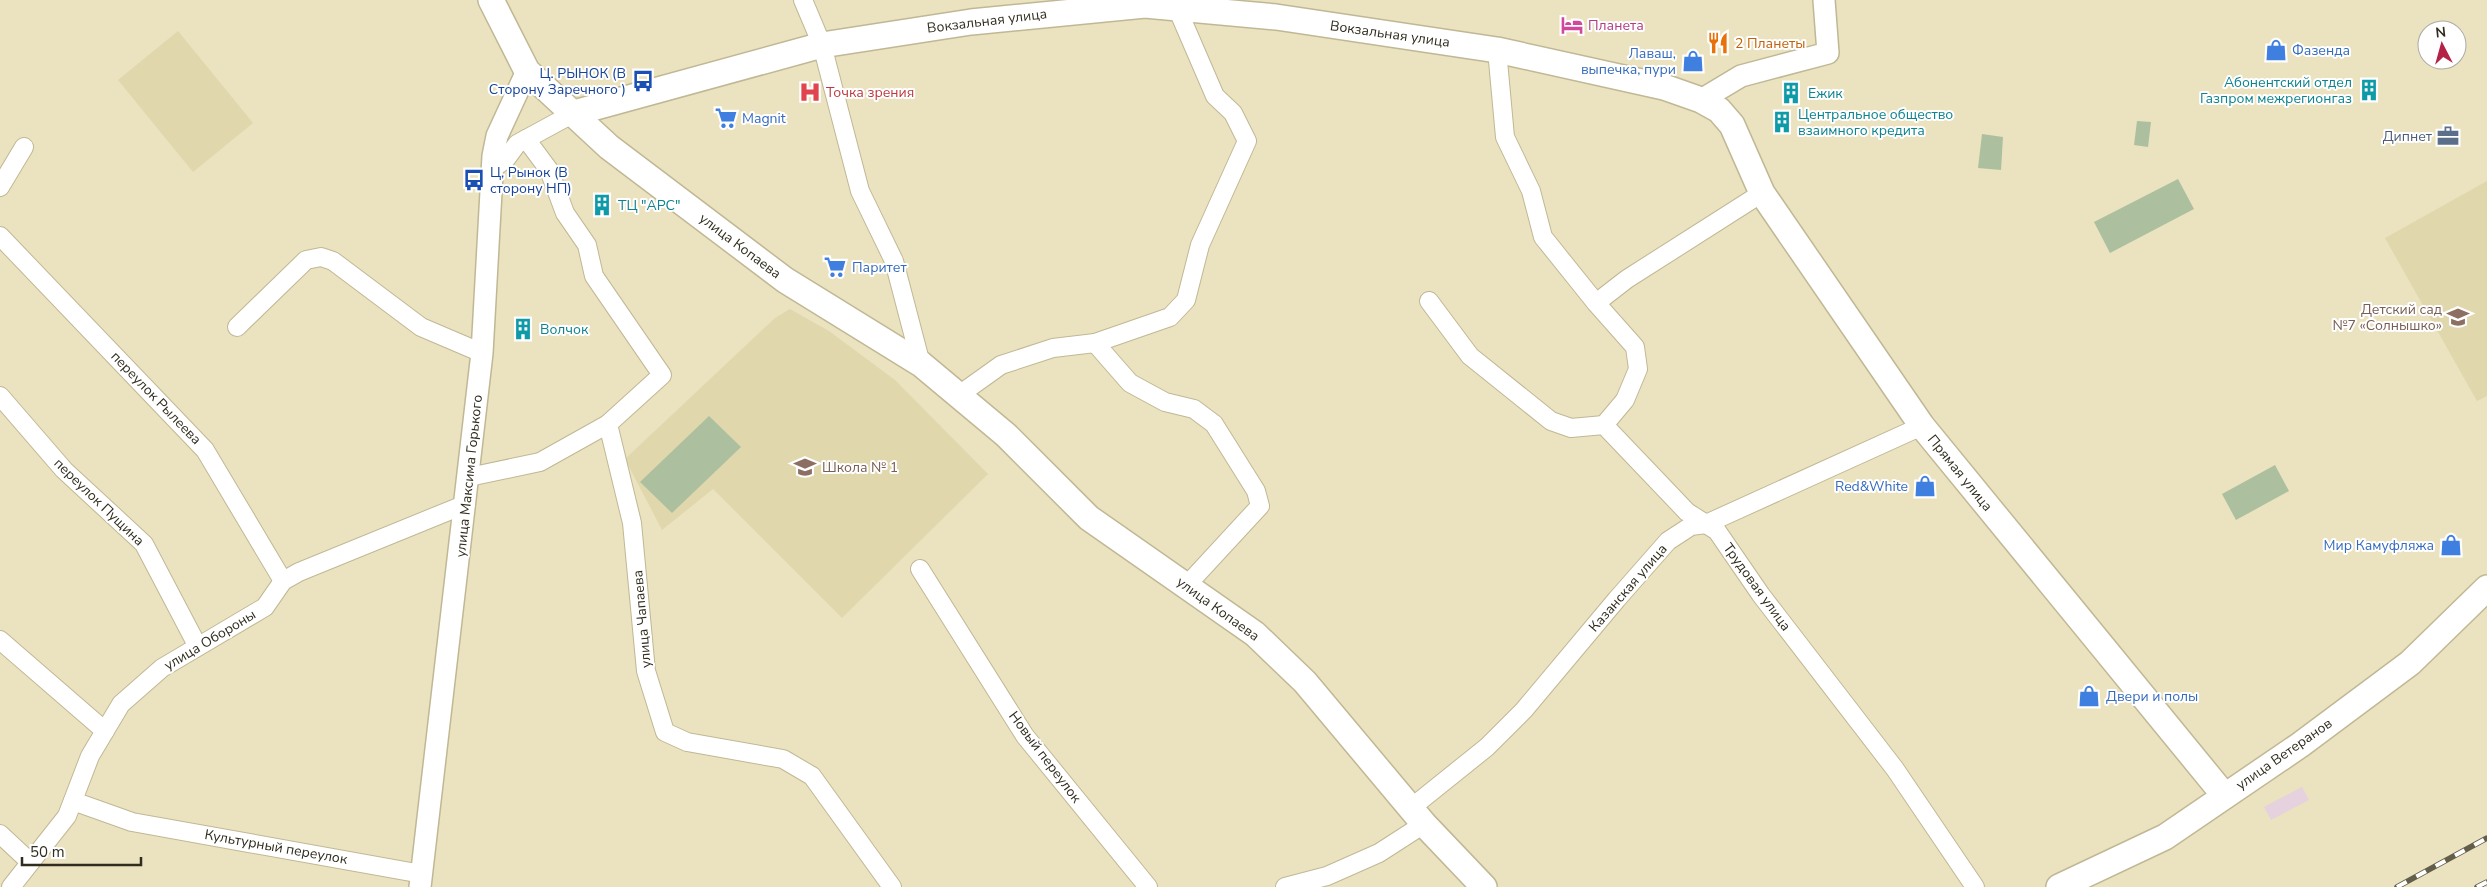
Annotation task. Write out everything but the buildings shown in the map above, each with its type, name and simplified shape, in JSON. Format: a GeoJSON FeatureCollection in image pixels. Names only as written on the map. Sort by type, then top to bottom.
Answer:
{"type":"FeatureCollection","features":[{"type":"Feature","properties":{"kind":"main road","name":"улица Копаева"},"geometry":{"type":"LineString","coordinates":[[491,0],[495,12],[527,71],[609,147],[784,280],[921,364],[1006,435],[1089,518],[1255,634],[1305,682],[1417,816],[1484,887]]}},
{"type":"Feature","properties":{"kind":"main road","name":"Вокзальная улица"},"geometry":{"type":"LineString","coordinates":[[574,113],[822,45],[971,22],[1144,3],[1276,17],[1497,50],[1664,87],[1701,100],[1719,110],[1732,125]]}},
{"type":"Feature","properties":{"kind":"main road","name":"Прямая улица"},"geometry":{"type":"LineString","coordinates":[[1732,125],[1762,193],[1922,426],[2224,796]]}},
{"type":"Feature","properties":{"kind":"main road","name":"улица Ветеранов"},"geometry":{"type":"LineString","coordinates":[[2059,887],[2164,837],[2300,745],[2410,663],[2487,588]]}},
{"type":"Feature","properties":{"kind":"street"},"geometry":{"type":"LineString","coordinates":[[803,0],[822,45],[860,191],[894,261],[921,364]]}},
{"type":"Feature","properties":{"kind":"street"},"geometry":{"type":"LineString","coordinates":[[1701,100],[1741,76],[1828,53],[1824,0]]}},
{"type":"Feature","properties":{"kind":"street"},"geometry":{"type":"LineString","coordinates":[[959,394],[1001,365],[1053,348],[1095,343],[1170,317],[1186,300],[1200,245],[1247,141],[1236,118],[1216,96],[1177,8]]}},
{"type":"Feature","properties":{"kind":"street"},"geometry":{"type":"LineString","coordinates":[[1428,301],[1470,356],[1551,422],[1572,428],[1604,425],[1625,400],[1638,369],[1635,346],[1596,303],[1543,236],[1531,191],[1505,137],[1497,50]]}},
{"type":"Feature","properties":{"kind":"street","name":"улица Максима Горького"},"geometry":{"type":"LineString","coordinates":[[421,880],[482,353],[492,169],[496,136],[527,71]]}},
{"type":"Feature","properties":{"kind":"street"},"geometry":{"type":"LineString","coordinates":[[492,169],[506,159],[517,144],[574,113]]}},
{"type":"Feature","properties":{"kind":"street"},"geometry":{"type":"LineString","coordinates":[[469,477],[540,462],[608,424],[662,375],[594,276],[587,245],[565,213],[548,170],[526,139]]}},
{"type":"Feature","properties":{"kind":"street"},"geometry":{"type":"LineString","coordinates":[[0,187],[24,147]]}},
{"type":"Feature","properties":{"kind":"street"},"geometry":{"type":"LineString","coordinates":[[1596,303],[1627,279],[1762,193]]}},
{"type":"Feature","properties":{"kind":"street","name":"переулок Рылеева"},"geometry":{"type":"LineString","coordinates":[[0,236],[205,450],[283,581]]}},
{"type":"Feature","properties":{"kind":"street"},"geometry":{"type":"LineString","coordinates":[[237,327],[306,260],[321,257],[333,261],[421,327],[482,353]]}},
{"type":"Feature","properties":{"kind":"street"},"geometry":{"type":"LineString","coordinates":[[1095,343],[1130,383],[1165,402],[1194,409],[1214,424],[1256,490],[1260,506],[1187,585]]}},
{"type":"Feature","properties":{"kind":"street","name":"переулок Пущина"},"geometry":{"type":"LineString","coordinates":[[0,396],[64,470],[144,544],[197,645]]}},
{"type":"Feature","properties":{"kind":"street","name":"улица Чапаева"},"geometry":{"type":"LineString","coordinates":[[608,424],[632,523],[646,671],[665,732],[687,742],[783,759],[812,776],[892,887]]}},
{"type":"Feature","properties":{"kind":"street","name":"Трудовая улица"},"geometry":{"type":"LineString","coordinates":[[1604,425],[1687,512],[1717,531],[1761,594],[1895,769],[1975,887]]}},
{"type":"Feature","properties":{"kind":"street","name":"Казанская улица"},"geometry":{"type":"LineString","coordinates":[[1285,887],[1327,876],[1379,853],[1524,710],[1617,598],[1668,541],[1691,526],[1706,524],[1922,426]]}},
{"type":"Feature","properties":{"kind":"street","name":"улица Обороны"},"geometry":{"type":"LineString","coordinates":[[11,887],[67,816],[90,756],[121,704],[162,668],[197,645],[265,607],[283,581],[298,572],[466,504]]}},
{"type":"Feature","properties":{"kind":"street","name":"Новый переулок"},"geometry":{"type":"LineString","coordinates":[[920,568],[1025,736],[1148,887]]}},
{"type":"Feature","properties":{"kind":"street"},"geometry":{"type":"LineString","coordinates":[[0,640],[105,731]]}},
{"type":"Feature","properties":{"kind":"street","name":"Культурный переулок"},"geometry":{"type":"LineString","coordinates":[[73,802],[132,822],[421,880]]}},
{"type":"Feature","properties":{"kind":"street"},"geometry":{"type":"LineString","coordinates":[[0,834],[30,862]]}},
{"type":"Feature","properties":{"kind":"shaded area"},"geometry":{"type":"Polygon","coordinates":[[[178,31],[253,123],[193,172],[118,80],[178,31]]]}},
{"type":"Feature","properties":{"kind":"shaded area","name":"Детский сад №7 «Солнышко»"},"geometry":{"type":"Polygon","coordinates":[[[2487,181],[2487,396],[2477,401],[2385,238],[2487,181]]]}},
{"type":"Feature","properties":{"kind":"shaded area","name":"Школа № 1"},"geometry":{"type":"Polygon","coordinates":[[[790,309],[829,331],[895,380],[988,474],[842,618],[713,489],[662,530],[625,459],[775,318],[790,309]]]}},
{"type":"Feature","properties":{"kind":"shaded area"},"geometry":{"type":"Polygon","coordinates":[[[2302,787],[2309,800],[2271,820],[2264,807],[2302,787]]]}},
{"type":"Feature","properties":{"kind":"green space"},"geometry":{"type":"Polygon","coordinates":[[[2137,121],[2151,122],[2148,147],[2134,145],[2137,121]]]}},
{"type":"Feature","properties":{"kind":"green space"},"geometry":{"type":"Polygon","coordinates":[[[1982,134],[2003,137],[2001,170],[1978,168],[1982,134]]]}},
{"type":"Feature","properties":{"kind":"green space"},"geometry":{"type":"Polygon","coordinates":[[[2178,179],[2194,209],[2110,253],[2094,222],[2178,179]]]}},
{"type":"Feature","properties":{"kind":"green space"},"geometry":{"type":"Polygon","coordinates":[[[709,416],[741,447],[672,513],[640,482],[709,416]]]}},
{"type":"Feature","properties":{"kind":"green space"},"geometry":{"type":"Polygon","coordinates":[[[2275,465],[2289,491],[2236,520],[2222,494],[2275,465]]]}},
{"type":"Feature","properties":{"kind":"railway"},"geometry":{"type":"LineString","coordinates":[[2397,887],[2487,838]]}},
{"type":"Feature","properties":{"kind":"railway"},"geometry":{"type":"LineString","coordinates":[[2477,887],[2487,882]]}},
{"type":"Feature","properties":{"kind":"place","name":"Планета"},"geometry":{"type":"Point","coordinates":[1572,25]}},
{"type":"Feature","properties":{"kind":"place","name":"2 Планеты"},"geometry":{"type":"Point","coordinates":[1718,43]}},
{"type":"Feature","properties":{"kind":"place","name":"Фазенда"},"geometry":{"type":"Point","coordinates":[2276,50]}},
{"type":"Feature","properties":{"kind":"place","name":"Лаваш, выпечка, пури"},"geometry":{"type":"Point","coordinates":[1693,61]}},
{"type":"Feature","properties":{"kind":"place","name":"Ц. РЫНОК (В Сторону Заречного )"},"geometry":{"type":"Point","coordinates":[643,81]}},
{"type":"Feature","properties":{"kind":"place","name":"Абонентский отдел Газпром межрегионгаз"},"geometry":{"type":"Point","coordinates":[2369,90]}},
{"type":"Feature","properties":{"kind":"place","name":"Точка зрения"},"geometry":{"type":"Point","coordinates":[810,92]}},
{"type":"Feature","properties":{"kind":"place","name":"Ежик"},"geometry":{"type":"Point","coordinates":[1791,93]}},
{"type":"Feature","properties":{"kind":"place","name":"Magnit"},"geometry":{"type":"Point","coordinates":[726,118]}},
{"type":"Feature","properties":{"kind":"place","name":"Центральное общество взаимного кредита"},"geometry":{"type":"Point","coordinates":[1782,122]}},
{"type":"Feature","properties":{"kind":"place","name":"Дипнет"},"geometry":{"type":"Point","coordinates":[2448,136]}},
{"type":"Feature","properties":{"kind":"place","name":"Ц, Рынок (В сторону НП)"},"geometry":{"type":"Point","coordinates":[474,180]}},
{"type":"Feature","properties":{"kind":"place","name":"ТЦ \"АРС\""},"geometry":{"type":"Point","coordinates":[602,205]}},
{"type":"Feature","properties":{"kind":"place","name":"Паритет"},"geometry":{"type":"Point","coordinates":[835,267]}},
{"type":"Feature","properties":{"kind":"place","name":"Детский сад №7 «Солнышко»"},"geometry":{"type":"Point","coordinates":[2458,317]}},
{"type":"Feature","properties":{"kind":"place","name":"Волчок"},"geometry":{"type":"Point","coordinates":[523,329]}},
{"type":"Feature","properties":{"kind":"place","name":"Школа № 1"},"geometry":{"type":"Point","coordinates":[805,467]}},
{"type":"Feature","properties":{"kind":"place","name":"Red&White"},"geometry":{"type":"Point","coordinates":[1925,486]}},
{"type":"Feature","properties":{"kind":"place","name":"Мир Камуфляжа"},"geometry":{"type":"Point","coordinates":[2451,545]}},
{"type":"Feature","properties":{"kind":"place","name":"Двери и полы"},"geometry":{"type":"Point","coordinates":[2089,696]}}]}
